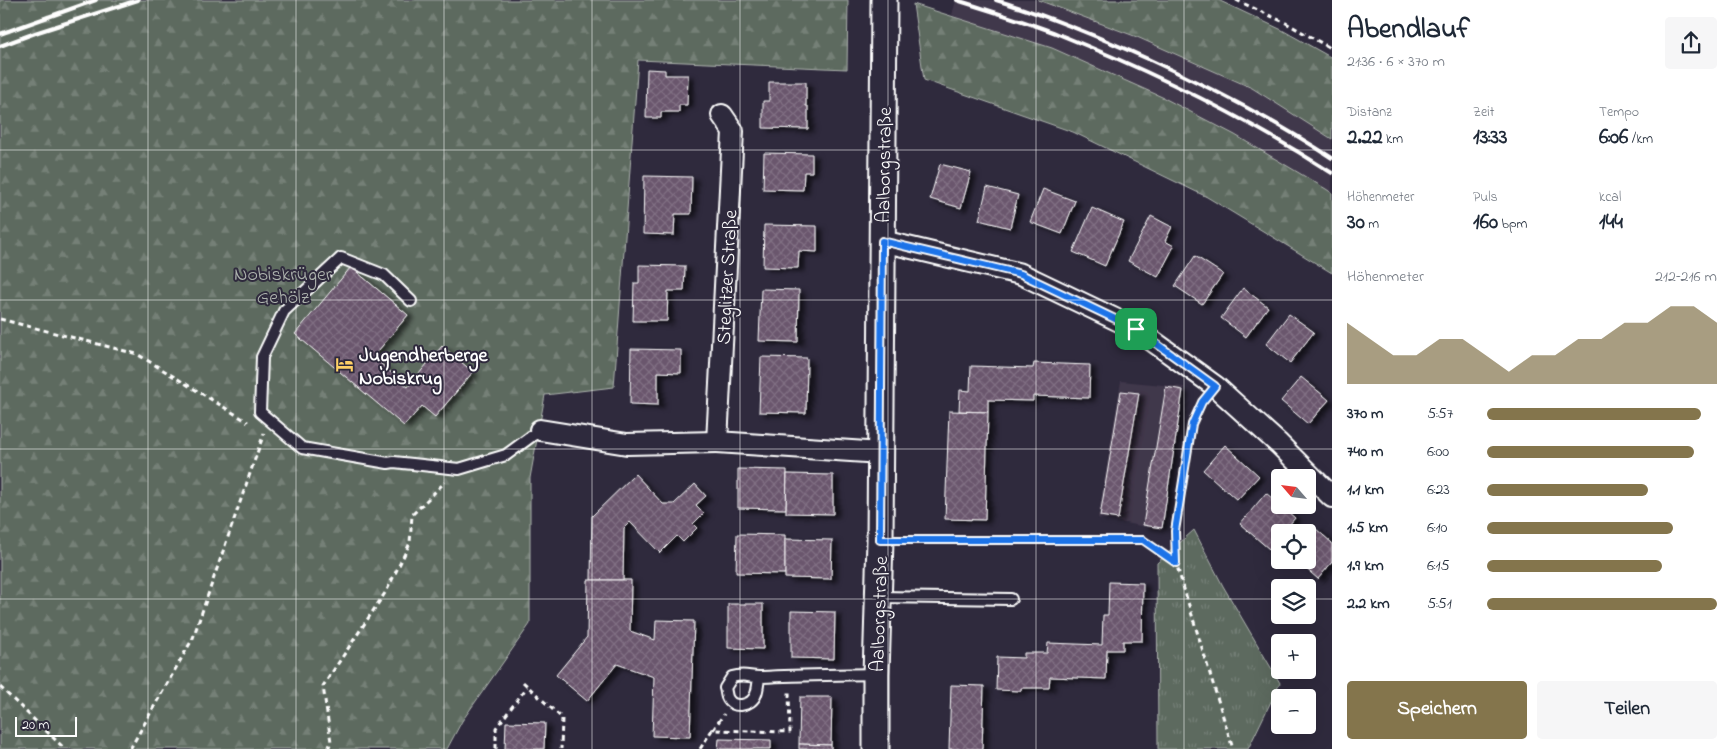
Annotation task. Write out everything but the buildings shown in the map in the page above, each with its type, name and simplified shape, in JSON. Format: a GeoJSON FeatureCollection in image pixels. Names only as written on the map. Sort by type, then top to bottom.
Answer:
{"type":"FeatureCollection","features":[{"type":"Feature","properties":{"kind":"street","name":"Aalborgstraße"},"geometry":{"type":"LineString","coordinates":[[876,749],[881,453],[884,0]]}},
{"type":"Feature","properties":{"kind":"street","name":"Steglitzer Straße"},"geometry":{"type":"LineString","coordinates":[[717,442],[733,131],[722,115]]}},
{"type":"Feature","properties":{"kind":"street"},"geometry":{"type":"LineString","coordinates":[[882,241],[1021,274],[1136,329],[1215,386],[1279,444],[1332,497]]}},
{"type":"Feature","properties":{"kind":"street"},"geometry":{"type":"LineString","coordinates":[[540,430],[628,444],[717,442],[881,453]]}},
{"type":"Feature","properties":{"kind":"lane"},"geometry":{"type":"LineString","coordinates":[[411,301],[384,275],[341,258],[284,311],[262,357],[260,412],[302,448],[388,463],[394,462],[459,469],[506,455],[540,430]]}},
{"type":"Feature","properties":{"kind":"lane"},"geometry":{"type":"LineString","coordinates":[[879,597],[1011,599]]}},
{"type":"Feature","properties":{"kind":"lane"},"geometry":{"type":"LineString","coordinates":[[759,678],[788,675],[876,674]]}},
{"type":"Feature","properties":{"kind":"path"},"geometry":{"type":"LineString","coordinates":[[1236,0],[1286,23],[1332,49]]}},
{"type":"Feature","properties":{"kind":"path"},"geometry":{"type":"LineString","coordinates":[[0,319],[137,354],[255,427]]}},
{"type":"Feature","properties":{"kind":"path"},"geometry":{"type":"LineString","coordinates":[[1215,386],[1202,402],[1192,424],[1175,531],[1176,563],[1233,749]]}},
{"type":"Feature","properties":{"kind":"path"},"geometry":{"type":"LineString","coordinates":[[130,749],[192,638],[264,432],[272,438]]}},
{"type":"Feature","properties":{"kind":"path"},"geometry":{"type":"LineString","coordinates":[[328,749],[331,742],[323,686],[387,590],[410,543],[412,515],[459,469]]}},
{"type":"Feature","properties":{"kind":"path"},"geometry":{"type":"LineString","coordinates":[[880,540],[1143,540],[1176,563]]}},
{"type":"Feature","properties":{"kind":"path"},"geometry":{"type":"LineString","coordinates":[[700,749],[712,730],[790,732],[788,675]]}},
{"type":"Feature","properties":{"kind":"path"},"geometry":{"type":"LineString","coordinates":[[522,682],[562,718],[561,749]]}},
{"type":"Feature","properties":{"kind":"path"},"geometry":{"type":"LineString","coordinates":[[0,687],[65,749]]}},
{"type":"Feature","properties":{"kind":"path"},"geometry":{"type":"LineString","coordinates":[[496,749],[496,728],[527,687]]}},
{"type":"Feature","properties":{"kind":"shaded area"},"geometry":{"type":"Polygon","coordinates":[[[956,0],[1038,0],[1137,37],[1252,88],[1332,139],[1332,193],[952,15],[956,0]]]}},
{"type":"Feature","properties":{"kind":"shaded area"},"geometry":{"type":"Polygon","coordinates":[[[1121,381],[1184,387],[1162,530],[1098,518],[1121,381]]]}},
{"type":"Feature","properties":{"kind":"green space","name":"Nobiskrüger Gehölz"},"geometry":{"type":"Polygon","coordinates":[[[0,0],[848,0],[847,69],[638,60],[614,387],[545,395],[530,478],[530,624],[462,721],[447,749],[0,749],[0,0]]]}},
{"type":"Feature","properties":{"kind":"green space"},"geometry":{"type":"Polygon","coordinates":[[[1038,0],[1218,0],[1282,30],[1332,58],[1332,139],[1252,88],[1137,37],[1038,0]]]}},
{"type":"Feature","properties":{"kind":"green space"},"geometry":{"type":"Polygon","coordinates":[[[913,4],[1052,48],[1162,97],[1235,135],[1326,189],[1332,193],[1332,273],[1207,197],[1073,132],[924,80],[913,4]]]}},
{"type":"Feature","properties":{"kind":"green space"},"geometry":{"type":"Polygon","coordinates":[[[1194,530],[1223,586],[1271,668],[1271,679],[1278,679],[1280,683],[1277,689],[1271,689],[1271,702],[1248,749],[1158,749],[1157,563],[1194,530]]]}},
{"type":"Feature","properties":{"kind":"railway"},"geometry":{"type":"LineString","coordinates":[[0,34],[96,0]]}},
{"type":"Feature","properties":{"kind":"railway"},"geometry":{"type":"LineString","coordinates":[[0,46],[138,0]]}},
{"type":"Feature","properties":{"kind":"railway"},"geometry":{"type":"LineString","coordinates":[[957,0],[1058,34],[1164,80],[1232,114],[1332,173]]}},
{"type":"Feature","properties":{"kind":"railway"},"geometry":{"type":"LineString","coordinates":[[996,0],[1073,27],[1172,70],[1265,118],[1332,158]]}},
{"type":"Feature","properties":{"kind":"place","name":"Jugendherberge Nobiskrug"},"geometry":{"type":"Point","coordinates":[345,365]}},
{"type":"Feature","properties":{"kind":"route"},"geometry":{"type":"LineString","coordinates":[[882,241],[1021,274],[1136,329],[1215,386],[1202,402],[1192,424],[1175,531],[1176,563],[1143,540],[880,540],[882,241]]}}]}
